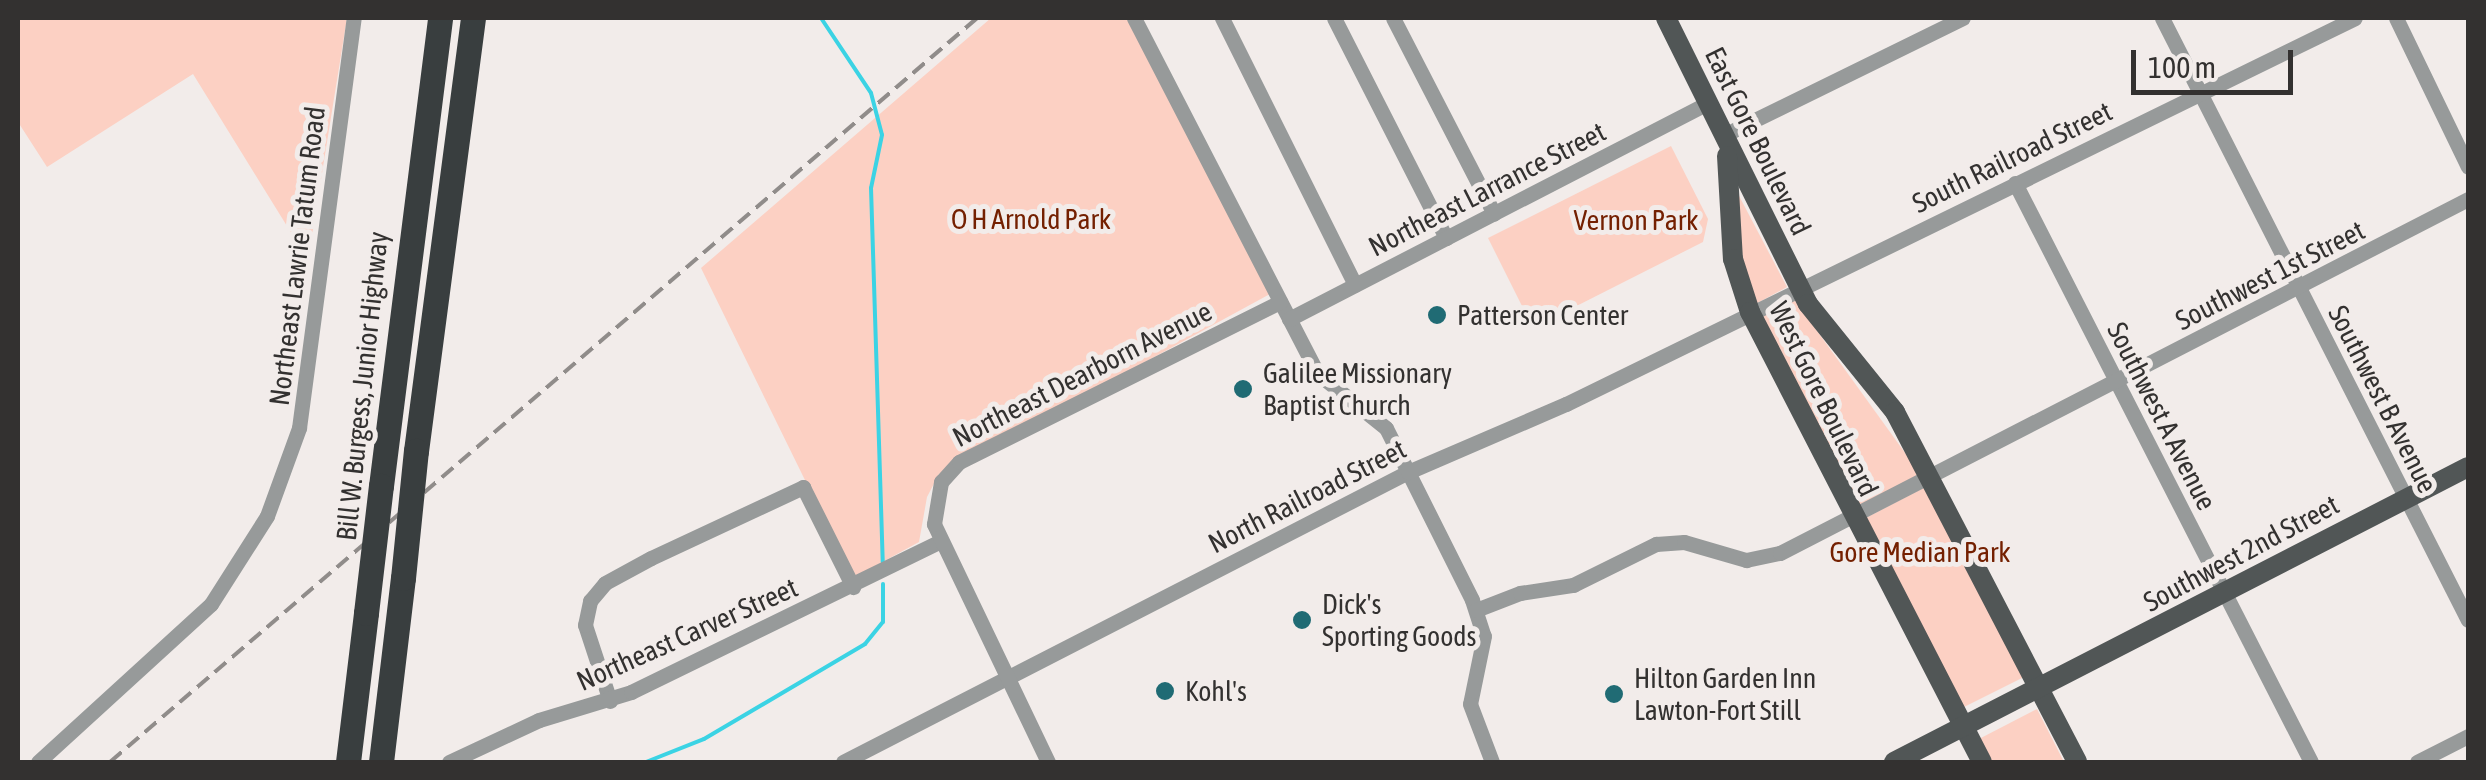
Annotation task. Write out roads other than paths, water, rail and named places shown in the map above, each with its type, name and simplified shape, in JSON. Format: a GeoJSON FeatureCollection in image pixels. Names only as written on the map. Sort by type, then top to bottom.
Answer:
{"type":"FeatureCollection","features":[{"type":"Feature","properties":{"kind":"highway","name":"Bill W. Burgess, Junior Highway"},"geometry":{"type":"LineString","coordinates":[[350,755],[440,18]]}},
{"type":"Feature","properties":{"kind":"highway"},"geometry":{"type":"LineString","coordinates":[[382,757],[416,452],[473,18]]}},
{"type":"Feature","properties":{"kind":"main road","name":"East Gore Boulevard"},"geometry":{"type":"LineString","coordinates":[[1666,18],[1709,102],[1724,143],[1800,290]]}},
{"type":"Feature","properties":{"kind":"main road","name":"West Gore Boulevard"},"geometry":{"type":"LineString","coordinates":[[1724,143],[1733,259],[1750,312],[1852,518],[1982,762]]}},
{"type":"Feature","properties":{"kind":"main road","name":"West Gore Boulevard"},"geometry":{"type":"LineString","coordinates":[[1800,290],[1825,332],[1895,412],[1932,476],[2076,762]]}},
{"type":"Feature","properties":{"kind":"main road","name":"Southwest 2nd Street"},"geometry":{"type":"LineString","coordinates":[[1894,762],[2468,467]]}},
{"type":"Feature","properties":{"kind":"street","name":"Northeast Lawrie Tatum Road"},"geometry":{"type":"LineString","coordinates":[[38,762],[211,604],[267,516],[299,428],[354,18]]}},
{"type":"Feature","properties":{"kind":"street"},"geometry":{"type":"LineString","coordinates":[[1134,18],[1317,373],[1386,428],[1476,610],[1484,636],[1470,704],[1492,762]]}},
{"type":"Feature","properties":{"kind":"street"},"geometry":{"type":"LineString","coordinates":[[1222,18],[1356,285]]}},
{"type":"Feature","properties":{"kind":"street"},"geometry":{"type":"LineString","coordinates":[[1334,18],[1446,238]]}},
{"type":"Feature","properties":{"kind":"street"},"geometry":{"type":"LineString","coordinates":[[1393,18],[1494,214]]}},
{"type":"Feature","properties":{"kind":"street"},"geometry":{"type":"LineString","coordinates":[[1724,143],[1963,18]]}},
{"type":"Feature","properties":{"kind":"street","name":"Southwest B Avenue"},"geometry":{"type":"LineString","coordinates":[[2162,18],[2468,620]]}},
{"type":"Feature","properties":{"kind":"street","name":"South Railroad Street"},"geometry":{"type":"LineString","coordinates":[[1800,290],[2355,18]]}},
{"type":"Feature","properties":{"kind":"street"},"geometry":{"type":"LineString","coordinates":[[2396,18],[2468,167]]}},
{"type":"Feature","properties":{"kind":"street","name":"Northeast Larrance Street"},"geometry":{"type":"LineString","coordinates":[[1288,319],[1709,102]]}},
{"type":"Feature","properties":{"kind":"street","name":"Southwest A Avenue"},"geometry":{"type":"LineString","coordinates":[[2015,183],[2311,762]]}},
{"type":"Feature","properties":{"kind":"street","name":"Southwest 1st Street"},"geometry":{"type":"LineString","coordinates":[[1476,610],[1520,593],[1573,585],[1656,544],[1684,542],[1762,559],[1852,518],[2468,199]]}},
{"type":"Feature","properties":{"kind":"street","name":"North Railroad Street"},"geometry":{"type":"LineString","coordinates":[[843,762],[1408,472],[1566,404],[1800,290]]}},
{"type":"Feature","properties":{"kind":"street","name":"Northeast Dearborn Avenue"},"geometry":{"type":"LineString","coordinates":[[1048,762],[940,541],[933,504],[959,462],[1280,302]]}},
{"type":"Feature","properties":{"kind":"street"},"geometry":{"type":"LineString","coordinates":[[610,700],[585,626],[590,601],[605,583],[803,488],[853,587]]}},
{"type":"Feature","properties":{"kind":"street","name":"Northeast Carver Street"},"geometry":{"type":"LineString","coordinates":[[450,762],[539,720],[610,700],[853,587],[940,541]]}},
{"type":"Feature","properties":{"kind":"street"},"geometry":{"type":"LineString","coordinates":[[2417,762],[2468,736]]}},
{"type":"Feature","properties":{"kind":"waterway"},"geometry":{"type":"LineString","coordinates":[[821,18],[871,93],[882,135],[871,188],[883,562]]}},
{"type":"Feature","properties":{"kind":"waterway"},"geometry":{"type":"LineString","coordinates":[[646,762],[704,739],[865,644],[883,622],[883,584]]}},
{"type":"Feature","properties":{"kind":"railway"},"geometry":{"type":"LineString","coordinates":[[110,762],[977,18]]}},
{"type":"Feature","properties":{"kind":"place","name":"Patterson Center"},"geometry":{"type":"Point","coordinates":[1437,315]}},
{"type":"Feature","properties":{"kind":"place","name":"Galilee Missionary Baptist Church"},"geometry":{"type":"Point","coordinates":[1243,389]}},
{"type":"Feature","properties":{"kind":"place","name":"Dick's Sporting Goods"},"geometry":{"type":"Point","coordinates":[1302,620]}},
{"type":"Feature","properties":{"kind":"place","name":"Kohl's"},"geometry":{"type":"Point","coordinates":[1165,691]}},
{"type":"Feature","properties":{"kind":"place","name":"Hilton Garden Inn Lawton-Fort Still"},"geometry":{"type":"Point","coordinates":[1614,694]}},
{"type":"Feature","properties":{"kind":"park label","name":"O H Arnold Park"},"geometry":{"type":"Point","coordinates":[1031,219]}},
{"type":"Feature","properties":{"kind":"park label","name":"Vernon Park"},"geometry":{"type":"Point","coordinates":[1636,220]}},
{"type":"Feature","properties":{"kind":"park label","name":"Gore Median Park"},"geometry":{"type":"Point","coordinates":[1920,552]}}]}
